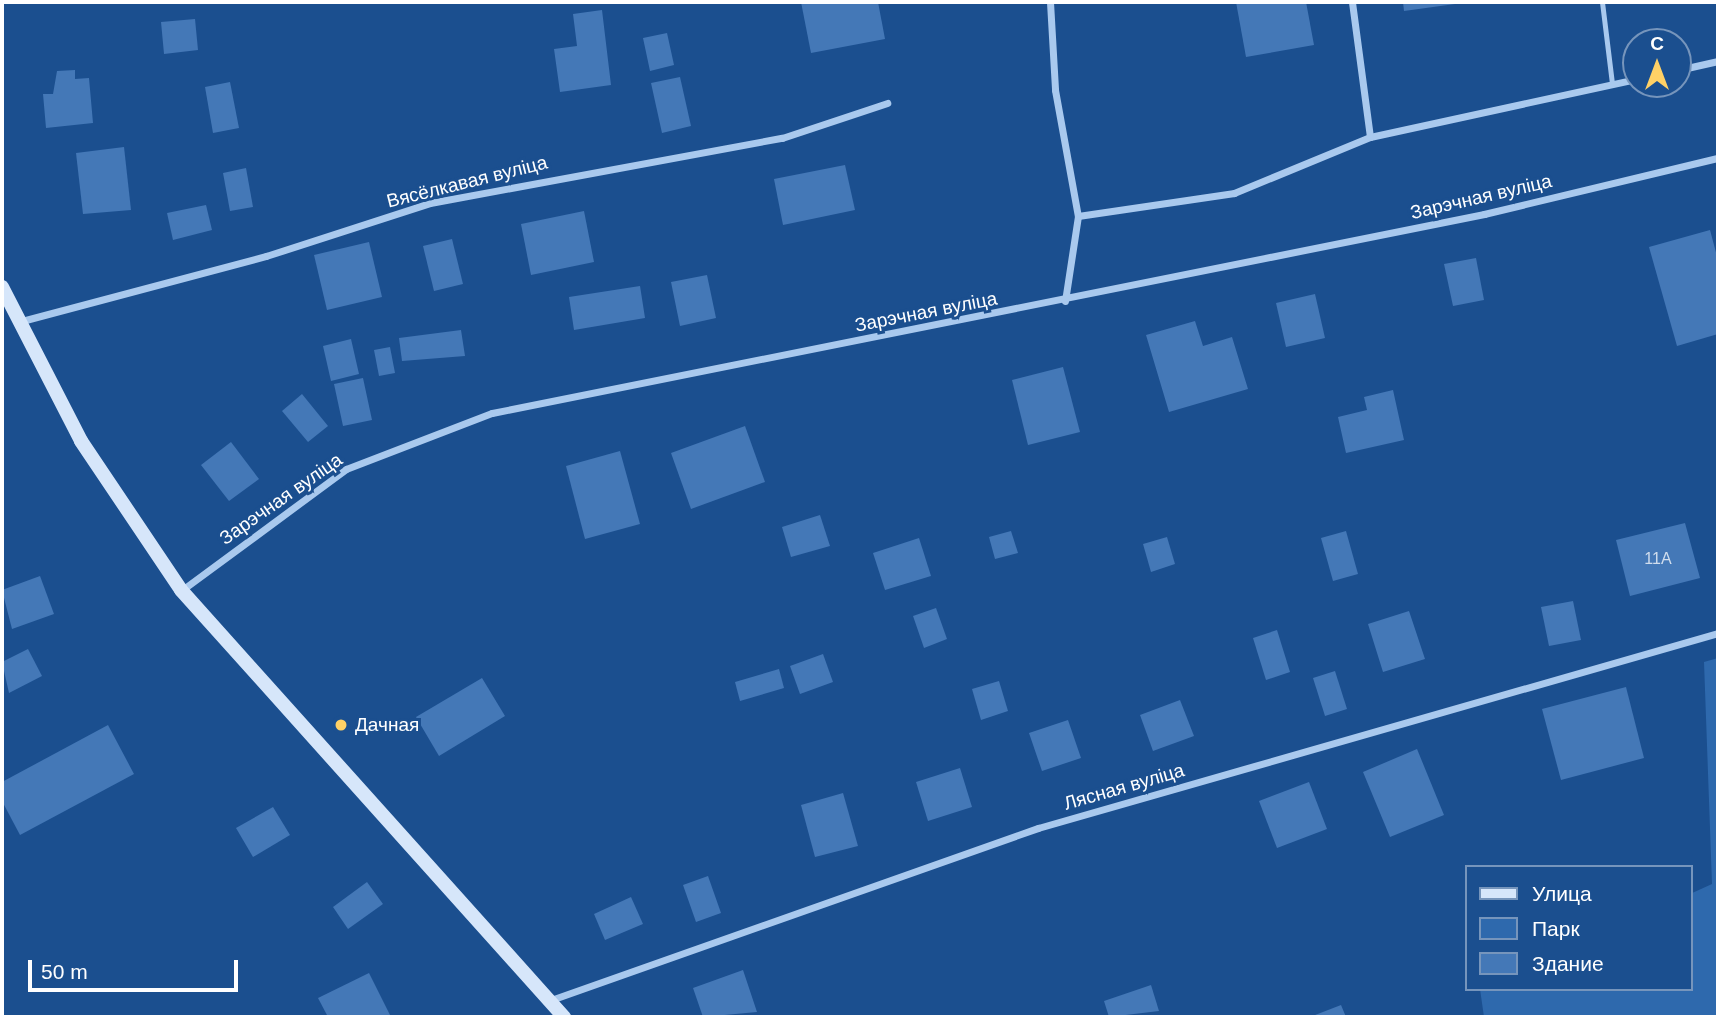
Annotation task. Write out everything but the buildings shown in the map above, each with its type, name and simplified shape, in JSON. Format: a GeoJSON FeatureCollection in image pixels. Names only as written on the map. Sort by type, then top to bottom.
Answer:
{"type":"FeatureCollection","features":[{"type":"Feature","properties":{"kind":"street"},"geometry":{"type":"LineString","coordinates":[[1049,2],[1055,90],[1078,216],[1065,300]]}},
{"type":"Feature","properties":{"kind":"street"},"geometry":{"type":"LineString","coordinates":[[1352,2],[1370,137]]}},
{"type":"Feature","properties":{"kind":"street"},"geometry":{"type":"LineString","coordinates":[[1692,67],[1718,61]]}},
{"type":"Feature","properties":{"kind":"street"},"geometry":{"type":"LineString","coordinates":[[1078,216],[1234,193],[1370,137],[1622,82]]}},
{"type":"Feature","properties":{"kind":"street","name":"Вясёлкавая вуліца"},"geometry":{"type":"LineString","coordinates":[[18,323],[267,256],[430,203],[782,138],[887,103]]}},
{"type":"Feature","properties":{"kind":"street","name":"Зарэчная вуліца"},"geometry":{"type":"LineString","coordinates":[[181,590],[346,469],[492,412],[1065,300],[1718,158]]}},
{"type":"Feature","properties":{"kind":"street"},"geometry":{"type":"LineString","coordinates":[[2,287],[18,323],[81,441],[181,590],[564,1017]]}},
{"type":"Feature","properties":{"kind":"street","name":"Лясная вуліца"},"geometry":{"type":"LineString","coordinates":[[548,1001],[1038,828],[1718,633]]}},
{"type":"Feature","properties":{"kind":"lane"},"geometry":{"type":"LineString","coordinates":[[1602,2],[1612,84]]}},
{"type":"Feature","properties":{"kind":"green space"},"geometry":{"type":"Polygon","coordinates":[[[1718,658],[1718,1017],[1484,1017],[1480,991],[1692,991],[1692,893],[1712,884],[1704,662],[1718,658]]]}},
{"type":"Feature","properties":{"kind":"place","name":"Дачная"},"geometry":{"type":"Point","coordinates":[341,725]}}]}
